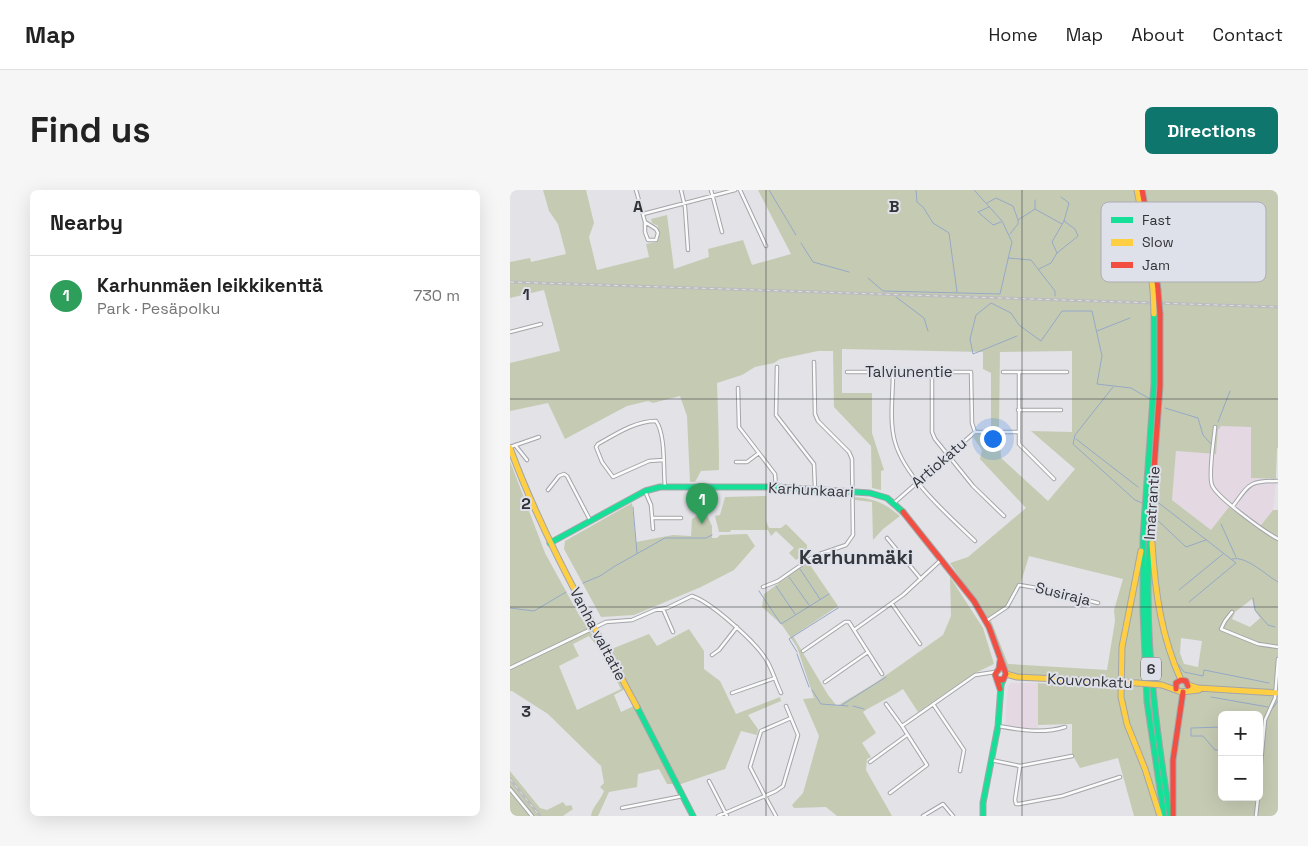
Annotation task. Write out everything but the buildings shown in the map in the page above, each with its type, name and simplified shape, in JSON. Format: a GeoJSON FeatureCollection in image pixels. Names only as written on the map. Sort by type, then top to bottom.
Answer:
{"type":"FeatureCollection","features":[{"type":"Feature","properties":{"kind":"main road","name":"Imatrantie"},"geometry":{"type":"LineString","coordinates":[[1154,282],[1155,290]]}},
{"type":"Feature","properties":{"kind":"main road","name":"Imatrantie"},"geometry":{"type":"LineString","coordinates":[[1155,282],[1160,385],[1150,522],[1148,591],[1153,700],[1171,816]]}},
{"type":"Feature","properties":{"kind":"main road","name":"Imatrantie"},"geometry":{"type":"LineString","coordinates":[[1157,314],[1143,537],[1146,686],[1162,816]]}},
{"type":"Feature","properties":{"kind":"main road","name":"Vanha valtatie"},"geometry":{"type":"LineString","coordinates":[[512,447],[530,500],[550,543],[693,816]]}},
{"type":"Feature","properties":{"kind":"main road","name":"Karhunkaari"},"geometry":{"type":"LineString","coordinates":[[550,543],[645,491],[665,487],[815,489],[878,495],[894,503],[966,590],[986,621],[1000,657],[1001,697],[998,726],[982,816]]}},
{"type":"Feature","properties":{"kind":"main road"},"geometry":{"type":"LineString","coordinates":[[1150,522],[1160,614],[1179,692],[1186,689],[1207,688],[1277,693]]}},
{"type":"Feature","properties":{"kind":"main road"},"geometry":{"type":"LineString","coordinates":[[1143,537],[1124,635],[1121,682],[1122,705],[1127,724],[1162,816]]}},
{"type":"Feature","properties":{"kind":"main road","name":"Kouvonkatu"},"geometry":{"type":"LineString","coordinates":[[1001,675],[1162,685],[1178,684]]}},
{"type":"Feature","properties":{"kind":"main road"},"geometry":{"type":"LineString","coordinates":[[1171,816],[1173,760],[1186,689],[1186,682],[1178,684]]}},
{"type":"Feature","properties":{"kind":"street"},"geometry":{"type":"LineString","coordinates":[[636,190],[648,240],[656,240],[658,233],[656,229],[645,222]]}},
{"type":"Feature","properties":{"kind":"street"},"geometry":{"type":"LineString","coordinates":[[681,190],[688,250]]}},
{"type":"Feature","properties":{"kind":"street"},"geometry":{"type":"LineString","coordinates":[[711,190],[722,232]]}},
{"type":"Feature","properties":{"kind":"street"},"geometry":{"type":"LineString","coordinates":[[643,214],[736,190]]}},
{"type":"Feature","properties":{"kind":"street"},"geometry":{"type":"LineString","coordinates":[[740,190],[766,246]]}},
{"type":"Feature","properties":{"kind":"street"},"geometry":{"type":"LineString","coordinates":[[510,332],[541,324]]}},
{"type":"Feature","properties":{"kind":"street"},"geometry":{"type":"LineString","coordinates":[[763,587],[778,582],[808,559],[843,546],[850,540],[853,532],[852,459],[849,452],[818,421],[815,414],[814,362]]}},
{"type":"Feature","properties":{"kind":"street"},"geometry":{"type":"LineString","coordinates":[[777,367],[776,415],[814,464],[815,489]]}},
{"type":"Feature","properties":{"kind":"street","name":"Talviunentie"},"geometry":{"type":"LineString","coordinates":[[847,372],[971,372],[972,423],[975,432]]}},
{"type":"Feature","properties":{"kind":"street"},"geometry":{"type":"LineString","coordinates":[[1003,372],[1067,372]]}},
{"type":"Feature","properties":{"kind":"street"},"geometry":{"type":"LineString","coordinates":[[1019,372],[1018,432],[1020,446],[1054,479]]}},
{"type":"Feature","properties":{"kind":"street"},"geometry":{"type":"LineString","coordinates":[[893,373],[893,426],[896,443],[905,464],[945,511],[975,541]]}},
{"type":"Feature","properties":{"kind":"street"},"geometry":{"type":"LineString","coordinates":[[932,373],[932,432],[947,456],[973,486],[1004,516]]}},
{"type":"Feature","properties":{"kind":"street"},"geometry":{"type":"LineString","coordinates":[[738,388],[738,427],[776,474],[776,488]]}},
{"type":"Feature","properties":{"kind":"street"},"geometry":{"type":"LineString","coordinates":[[1018,410],[1061,410]]}},
{"type":"Feature","properties":{"kind":"street"},"geometry":{"type":"LineString","coordinates":[[663,460],[649,461],[613,477],[602,462],[596,447],[598,444],[631,426],[648,421],[656,421],[661,434],[663,460],[665,487]]}},
{"type":"Feature","properties":{"kind":"street"},"geometry":{"type":"LineString","coordinates":[[1215,427],[1212,485],[1218,494],[1278,539]]}},
{"type":"Feature","properties":{"kind":"street","name":"Artiokatu"},"geometry":{"type":"LineString","coordinates":[[894,503],[975,432],[1018,432]]}},
{"type":"Feature","properties":{"kind":"street"},"geometry":{"type":"LineString","coordinates":[[527,460],[512,447],[539,436]]}},
{"type":"Feature","properties":{"kind":"street"},"geometry":{"type":"LineString","coordinates":[[736,462],[747,462],[759,453]]}},
{"type":"Feature","properties":{"kind":"street"},"geometry":{"type":"LineString","coordinates":[[548,490],[559,476],[564,474],[568,476],[590,520]]}},
{"type":"Feature","properties":{"kind":"street"},"geometry":{"type":"LineString","coordinates":[[1233,506],[1250,484],[1262,481],[1278,481]]}},
{"type":"Feature","properties":{"kind":"street"},"geometry":{"type":"LineString","coordinates":[[645,491],[651,504],[653,528]]}},
{"type":"Feature","properties":{"kind":"street"},"geometry":{"type":"LineString","coordinates":[[652,518],[681,518]]}},
{"type":"Feature","properties":{"kind":"street"},"geometry":{"type":"LineString","coordinates":[[887,538],[921,579]]}},
{"type":"Feature","properties":{"kind":"street"},"geometry":{"type":"LineString","coordinates":[[854,630],[892,604],[942,559]]}},
{"type":"Feature","properties":{"kind":"street","name":"Susiraja"},"geometry":{"type":"LineString","coordinates":[[986,621],[1007,607],[1019,585],[1049,590],[1098,603]]}},
{"type":"Feature","properties":{"kind":"street"},"geometry":{"type":"LineString","coordinates":[[510,668],[606,622],[632,620],[694,596],[737,627],[762,654],[781,693]]}},
{"type":"Feature","properties":{"kind":"street"},"geometry":{"type":"LineString","coordinates":[[892,604],[920,644]]}},
{"type":"Feature","properties":{"kind":"street"},"geometry":{"type":"LineString","coordinates":[[663,609],[673,632]]}},
{"type":"Feature","properties":{"kind":"street"},"geometry":{"type":"LineString","coordinates":[[1232,612],[1221,629],[1258,644],[1278,647]]}},
{"type":"Feature","properties":{"kind":"street"},"geometry":{"type":"LineString","coordinates":[[803,651],[846,622],[849,622],[882,674]]}},
{"type":"Feature","properties":{"kind":"street"},"geometry":{"type":"LineString","coordinates":[[712,655],[737,627]]}},
{"type":"Feature","properties":{"kind":"street"},"geometry":{"type":"LineString","coordinates":[[825,682],[868,652]]}},
{"type":"Feature","properties":{"kind":"street"},"geometry":{"type":"LineString","coordinates":[[1262,756],[1265,720],[1277,693],[1278,659]]}},
{"type":"Feature","properties":{"kind":"street"},"geometry":{"type":"LineString","coordinates":[[902,726],[975,675],[1001,675]]}},
{"type":"Feature","properties":{"kind":"street"},"geometry":{"type":"LineString","coordinates":[[732,693],[775,678]]}},
{"type":"Feature","properties":{"kind":"street"},"geometry":{"type":"LineString","coordinates":[[886,704],[927,766],[890,794]]}},
{"type":"Feature","properties":{"kind":"street"},"geometry":{"type":"LineString","coordinates":[[933,704],[964,750],[960,771]]}},
{"type":"Feature","properties":{"kind":"street"},"geometry":{"type":"LineString","coordinates":[[718,816],[776,792],[783,786],[798,735],[786,706]]}},
{"type":"Feature","properties":{"kind":"street"},"geometry":{"type":"LineString","coordinates":[[776,816],[750,767],[760,733],[765,728],[791,718]]}},
{"type":"Feature","properties":{"kind":"street"},"geometry":{"type":"LineString","coordinates":[[998,726],[1040,731],[1065,727]]}},
{"type":"Feature","properties":{"kind":"street"},"geometry":{"type":"LineString","coordinates":[[870,762],[907,735]]}},
{"type":"Feature","properties":{"kind":"street"},"geometry":{"type":"LineString","coordinates":[[991,760],[1020,766],[1072,756]]}},
{"type":"Feature","properties":{"kind":"street"},"geometry":{"type":"LineString","coordinates":[[1020,766],[1015,796],[1016,804],[1025,804],[1062,796],[1120,777]]}},
{"type":"Feature","properties":{"kind":"street"},"geometry":{"type":"LineString","coordinates":[[709,781],[727,816]]}},
{"type":"Feature","properties":{"kind":"street"},"geometry":{"type":"LineString","coordinates":[[510,789],[532,816]]}},
{"type":"Feature","properties":{"kind":"street"},"geometry":{"type":"LineString","coordinates":[[622,808],[683,796]]}},
{"type":"Feature","properties":{"kind":"street"},"geometry":{"type":"LineString","coordinates":[[1256,816],[1258,801]]}},
{"type":"Feature","properties":{"kind":"street"},"geometry":{"type":"LineString","coordinates":[[923,816],[943,804],[953,816]]}},
{"type":"Feature","properties":{"kind":"shaded area"},"geometry":{"type":"Polygon","coordinates":[[[1221,426],[1251,426],[1251,478],[1276,479],[1273,510],[1258,530],[1211,530],[1172,500],[1176,451],[1216,454],[1218,430],[1221,426]]]}},
{"type":"Feature","properties":{"kind":"shaded area"},"geometry":{"type":"Polygon","coordinates":[[[1011,683],[1038,683],[1038,732],[1005,728],[1008,686],[1011,683]]]}},
{"type":"Feature","properties":{"kind":"green space"},"geometry":{"type":"Polygon","coordinates":[[[543,190],[586,190],[594,223],[589,237],[597,270],[649,257],[646,244],[657,242],[659,238],[658,226],[652,223],[651,219],[667,215],[674,269],[709,257],[708,249],[743,240],[752,265],[791,254],[758,190],[1278,190],[1278,448],[1276,479],[1251,478],[1251,427],[1221,426],[1218,430],[1216,454],[1176,451],[1172,500],[1211,530],[1229,507],[1258,529],[1273,510],[1278,510],[1278,816],[1134,816],[1118,758],[1080,768],[1072,754],[1072,724],[1038,725],[1038,683],[1103,688],[1104,679],[1015,675],[1009,673],[992,626],[950,563],[968,557],[1026,508],[980,459],[982,450],[973,437],[977,434],[1000,435],[1001,458],[1048,501],[1075,469],[1031,431],[1072,432],[1072,351],[1000,352],[999,427],[991,427],[991,373],[983,369],[983,352],[842,349],[842,393],[872,393],[872,433],[884,470],[881,471],[881,490],[872,488],[871,446],[834,407],[833,351],[818,351],[780,359],[774,363],[755,367],[742,375],[717,383],[719,470],[701,471],[695,482],[690,482],[687,416],[680,396],[653,403],[648,401],[627,406],[565,439],[548,403],[510,411],[510,363],[560,351],[544,290],[510,298],[510,262],[530,258],[531,262],[566,254],[558,224],[549,211],[543,190]],[[1029,556],[1021,582],[1017,585],[1006,607],[990,618],[1008,664],[1107,670],[1115,621],[1114,610],[1123,579],[1029,556]],[[1252,599],[1235,612],[1232,619],[1250,627],[1260,618],[1255,611],[1252,599]],[[1181,638],[1180,653],[1184,664],[1198,667],[1202,641],[1181,638]]]}},
{"type":"Feature","properties":{"kind":"green space"},"geometry":{"type":"Polygon","coordinates":[[[510,461],[545,553],[579,615],[604,652],[649,634],[657,646],[689,629],[704,651],[704,669],[720,681],[736,714],[780,697],[781,701],[748,715],[758,729],[757,735],[741,731],[725,769],[681,784],[667,784],[659,769],[638,774],[637,787],[609,792],[598,816],[591,816],[604,791],[600,787],[604,783],[601,766],[548,714],[510,691],[510,461]],[[589,636],[573,644],[579,656],[559,666],[577,710],[621,689],[603,654],[589,636]],[[627,688],[614,695],[621,712],[636,705],[627,688]]]}},
{"type":"Feature","properties":{"kind":"green space"},"geometry":{"type":"Polygon","coordinates":[[[766,496],[766,521],[769,528],[781,528],[786,524],[807,545],[807,552],[796,560],[789,553],[794,548],[776,531],[771,536],[768,530],[731,530],[730,532],[719,532],[715,516],[720,515],[725,497],[766,496]]]}},
{"type":"Feature","properties":{"kind":"green space"},"geometry":{"type":"Polygon","coordinates":[[[855,497],[879,502],[900,516],[883,529],[873,540],[872,502],[855,500],[855,497]]]}},
{"type":"Feature","properties":{"kind":"green space"},"geometry":{"type":"Polygon","coordinates":[[[632,503],[636,542],[673,535],[691,536],[692,519],[697,516],[707,515],[712,526],[712,538],[717,538],[720,535],[747,534],[755,546],[734,570],[701,587],[634,615],[601,617],[564,549],[565,541],[632,503]]]}},
{"type":"Feature","properties":{"kind":"green space"},"geometry":{"type":"Polygon","coordinates":[[[808,562],[838,606],[793,636],[828,695],[837,706],[875,683],[943,635],[951,616],[950,577],[983,628],[994,664],[973,674],[918,712],[903,689],[863,712],[876,733],[862,743],[871,757],[867,759],[866,770],[892,816],[837,816],[826,807],[794,808],[792,805],[803,793],[819,736],[803,699],[814,698],[797,647],[782,625],[762,607],[764,594],[808,562]]]}},
{"type":"Feature","properties":{"kind":"green space"},"geometry":{"type":"Polygon","coordinates":[[[510,771],[540,808],[547,810],[563,802],[566,806],[571,805],[573,809],[563,816],[510,816],[510,771]]]}},
{"type":"Feature","properties":{"kind":"waterway"},"geometry":{"type":"LineString","coordinates":[[769,190],[796,235]]}},
{"type":"Feature","properties":{"kind":"waterway"},"geometry":{"type":"LineString","coordinates":[[916,190],[917,202],[923,207],[933,223],[949,233],[957,292]]}},
{"type":"Feature","properties":{"kind":"waterway"},"geometry":{"type":"LineString","coordinates":[[868,278],[883,291],[1000,294],[1012,242],[1002,221],[974,190]]}},
{"type":"Feature","properties":{"kind":"waterway"},"geometry":{"type":"LineString","coordinates":[[1057,253],[1052,242],[1064,221],[1069,203],[1061,197]]}},
{"type":"Feature","properties":{"kind":"waterway"},"geometry":{"type":"LineString","coordinates":[[987,203],[996,198],[1013,206],[1018,220]]}},
{"type":"Feature","properties":{"kind":"waterway"},"geometry":{"type":"LineString","coordinates":[[1035,200],[1035,208]]}},
{"type":"Feature","properties":{"kind":"waterway"},"geometry":{"type":"LineString","coordinates":[[989,207],[978,212],[993,225],[1001,222]]}},
{"type":"Feature","properties":{"kind":"waterway"},"geometry":{"type":"LineString","coordinates":[[1035,209],[1062,224]]}},
{"type":"Feature","properties":{"kind":"waterway"},"geometry":{"type":"LineString","coordinates":[[1010,234],[1018,224],[1018,220],[1035,209]]}},
{"type":"Feature","properties":{"kind":"waterway"},"geometry":{"type":"LineString","coordinates":[[1039,269],[1051,263],[1057,253],[1078,236],[1075,229],[1064,221]]}},
{"type":"Feature","properties":{"kind":"waterway"},"geometry":{"type":"LineString","coordinates":[[801,243],[813,262],[849,272]]}},
{"type":"Feature","properties":{"kind":"waterway"},"geometry":{"type":"LineString","coordinates":[[1008,258],[1031,260],[1055,291],[1055,296]]}},
{"type":"Feature","properties":{"kind":"waterway"},"geometry":{"type":"LineString","coordinates":[[896,297],[924,318],[928,331]]}},
{"type":"Feature","properties":{"kind":"waterway"},"geometry":{"type":"LineString","coordinates":[[1017,336],[973,354],[970,339],[976,315],[991,303],[1011,313],[1019,325],[1041,341],[1062,311],[1092,311],[1102,356],[1097,384],[1131,388],[1150,399]]}},
{"type":"Feature","properties":{"kind":"waterway"},"geometry":{"type":"LineString","coordinates":[[1097,331],[1130,318]]}},
{"type":"Feature","properties":{"kind":"waterway"},"geometry":{"type":"LineString","coordinates":[[1113,387],[1075,435],[1073,444],[1135,500],[1142,503]]}},
{"type":"Feature","properties":{"kind":"waterway"},"geometry":{"type":"LineString","coordinates":[[1218,422],[1230,391]]}},
{"type":"Feature","properties":{"kind":"waterway"},"geometry":{"type":"LineString","coordinates":[[1165,408],[1198,418],[1203,435],[1211,444]]}},
{"type":"Feature","properties":{"kind":"waterway"},"geometry":{"type":"LineString","coordinates":[[1076,439],[1138,487]]}},
{"type":"Feature","properties":{"kind":"waterway"},"geometry":{"type":"LineString","coordinates":[[1155,500],[1236,563],[1189,602]]}},
{"type":"Feature","properties":{"kind":"waterway"},"geometry":{"type":"LineString","coordinates":[[633,507],[637,553]]}},
{"type":"Feature","properties":{"kind":"waterway"},"geometry":{"type":"LineString","coordinates":[[1153,516],[1186,547],[1206,540]]}},
{"type":"Feature","properties":{"kind":"waterway"},"geometry":{"type":"LineString","coordinates":[[1221,524],[1236,557]]}},
{"type":"Feature","properties":{"kind":"waterway"},"geometry":{"type":"LineString","coordinates":[[583,583],[600,576],[665,538],[706,538],[712,535]]}},
{"type":"Feature","properties":{"kind":"waterway"},"geometry":{"type":"LineString","coordinates":[[1179,590],[1223,554]]}},
{"type":"Feature","properties":{"kind":"waterway"},"geometry":{"type":"LineString","coordinates":[[1232,559],[1244,560],[1278,582]]}},
{"type":"Feature","properties":{"kind":"waterway"},"geometry":{"type":"LineString","coordinates":[[800,569],[820,599]]}},
{"type":"Feature","properties":{"kind":"waterway"},"geometry":{"type":"LineString","coordinates":[[789,577],[809,605]]}},
{"type":"Feature","properties":{"kind":"waterway"},"geometry":{"type":"LineString","coordinates":[[776,586],[795,614]]}},
{"type":"Feature","properties":{"kind":"waterway"},"geometry":{"type":"LineString","coordinates":[[759,591],[781,624],[829,594]]}},
{"type":"Feature","properties":{"kind":"waterway"},"geometry":{"type":"LineString","coordinates":[[510,608],[534,611],[566,592]]}},
{"type":"Feature","properties":{"kind":"waterway"},"geometry":{"type":"LineString","coordinates":[[1253,598],[1255,610],[1268,625],[1275,627]]}},
{"type":"Feature","properties":{"kind":"waterway"},"geometry":{"type":"LineString","coordinates":[[797,652],[789,639],[838,608]]}},
{"type":"Feature","properties":{"kind":"waterway"},"geometry":{"type":"LineString","coordinates":[[797,654],[809,687]]}},
{"type":"Feature","properties":{"kind":"waterway"},"geometry":{"type":"LineString","coordinates":[[1179,665],[1184,672],[1203,676],[1204,670],[1269,683]]}},
{"type":"Feature","properties":{"kind":"waterway"},"geometry":{"type":"LineString","coordinates":[[842,705],[886,677]]}},
{"type":"Feature","properties":{"kind":"waterway"},"geometry":{"type":"LineString","coordinates":[[812,690],[821,704],[848,706]]}},
{"type":"Feature","properties":{"kind":"waterway"},"geometry":{"type":"LineString","coordinates":[[1211,697],[1268,707]]}},
{"type":"Feature","properties":{"kind":"waterway"},"geometry":{"type":"LineString","coordinates":[[1273,708],[1278,701]]}},
{"type":"Feature","properties":{"kind":"waterway"},"geometry":{"type":"LineString","coordinates":[[853,706],[864,709]]}},
{"type":"Feature","properties":{"kind":"waterway"},"geometry":{"type":"LineString","coordinates":[[1218,727],[1191,728],[1191,736],[1203,736],[1215,750],[1218,750]]}},
{"type":"Feature","properties":{"kind":"railway"},"geometry":{"type":"LineString","coordinates":[[510,282],[1278,307]]}},
{"type":"Feature","properties":{"kind":"railway"},"geometry":{"type":"LineString","coordinates":[[510,779],[540,816]]}},
{"type":"Feature","properties":{"kind":"traffic: fast"},"geometry":{"type":"LineString","coordinates":[[1154,314],[1154,383],[1143,537],[1143,611],[1147,702],[1164,816]]}},
{"type":"Feature","properties":{"kind":"traffic: fast"},"geometry":{"type":"LineString","coordinates":[[1154,469],[1148,576],[1148,619],[1158,732],[1170,816]]}},
{"type":"Feature","properties":{"kind":"traffic: fast"},"geometry":{"type":"LineString","coordinates":[[550,543],[645,491],[660,487],[776,487],[870,493],[887,498],[903,512]]}},
{"type":"Feature","properties":{"kind":"traffic: fast"},"geometry":{"type":"LineString","coordinates":[[983,816],[983,803],[998,726],[1003,680]]}},
{"type":"Feature","properties":{"kind":"traffic: fast"},"geometry":{"type":"LineString","coordinates":[[637,707],[693,816]]}},
{"type":"Feature","properties":{"kind":"traffic: slow"},"geometry":{"type":"LineString","coordinates":[[1137,190],[1139,202]]}},
{"type":"Feature","properties":{"kind":"traffic: slow"},"geometry":{"type":"LineString","coordinates":[[1152,282],[1153,289]]}},
{"type":"Feature","properties":{"kind":"traffic: slow"},"geometry":{"type":"LineString","coordinates":[[1153,289],[1154,314]]}},
{"type":"Feature","properties":{"kind":"traffic: slow"},"geometry":{"type":"LineString","coordinates":[[510,448],[537,514],[553,547],[637,707]]}},
{"type":"Feature","properties":{"kind":"traffic: slow"},"geometry":{"type":"LineString","coordinates":[[1152,543],[1160,613],[1168,647],[1181,680]]}},
{"type":"Feature","properties":{"kind":"traffic: slow"},"geometry":{"type":"LineString","coordinates":[[1141,551],[1122,647],[1121,697],[1127,724],[1145,769],[1160,816]]}},
{"type":"Feature","properties":{"kind":"traffic: slow"},"geometry":{"type":"LineString","coordinates":[[1006,674],[1017,677],[1137,683]]}},
{"type":"Feature","properties":{"kind":"traffic: slow"},"geometry":{"type":"LineString","coordinates":[[1137,683],[1162,685]]}},
{"type":"Feature","properties":{"kind":"traffic: slow"},"geometry":{"type":"LineString","coordinates":[[1162,685],[1181,692],[1199,690]]}},
{"type":"Feature","properties":{"kind":"traffic: slow"},"geometry":{"type":"LineString","coordinates":[[1188,685],[1198,688],[1278,693]]}},
{"type":"Feature","properties":{"kind":"traffic: jam"},"geometry":{"type":"LineString","coordinates":[[1142,190],[1144,202]]}},
{"type":"Feature","properties":{"kind":"traffic: jam"},"geometry":{"type":"LineString","coordinates":[[1157,282],[1158,290]]}},
{"type":"Feature","properties":{"kind":"traffic: jam"},"geometry":{"type":"LineString","coordinates":[[1158,290],[1160,314]]}},
{"type":"Feature","properties":{"kind":"traffic: jam"},"geometry":{"type":"LineString","coordinates":[[1154,469],[1160,386],[1160,314]]}},
{"type":"Feature","properties":{"kind":"traffic: jam"},"geometry":{"type":"LineString","coordinates":[[903,512],[974,601],[989,627],[1006,674],[1003,680],[997,679]]}},
{"type":"Feature","properties":{"kind":"traffic: jam"},"geometry":{"type":"LineString","coordinates":[[1000,661],[999,669],[995,674],[1000,689]]}},
{"type":"Feature","properties":{"kind":"traffic: jam"},"geometry":{"type":"LineString","coordinates":[[1176,689],[1176,683],[1181,680],[1186,681],[1188,686]]}},
{"type":"Feature","properties":{"kind":"traffic: jam"},"geometry":{"type":"LineString","coordinates":[[1173,816],[1173,760],[1183,692]]}},
{"type":"Feature","properties":{"kind":"place","name":"Karhunmäen leikkikenttä"},"geometry":{"type":"Point","coordinates":[702,524]}},
{"type":"Feature","properties":{"kind":"district","name":"Karhunmäki"},"geometry":{"type":"Point","coordinates":[856,557]}}]}
